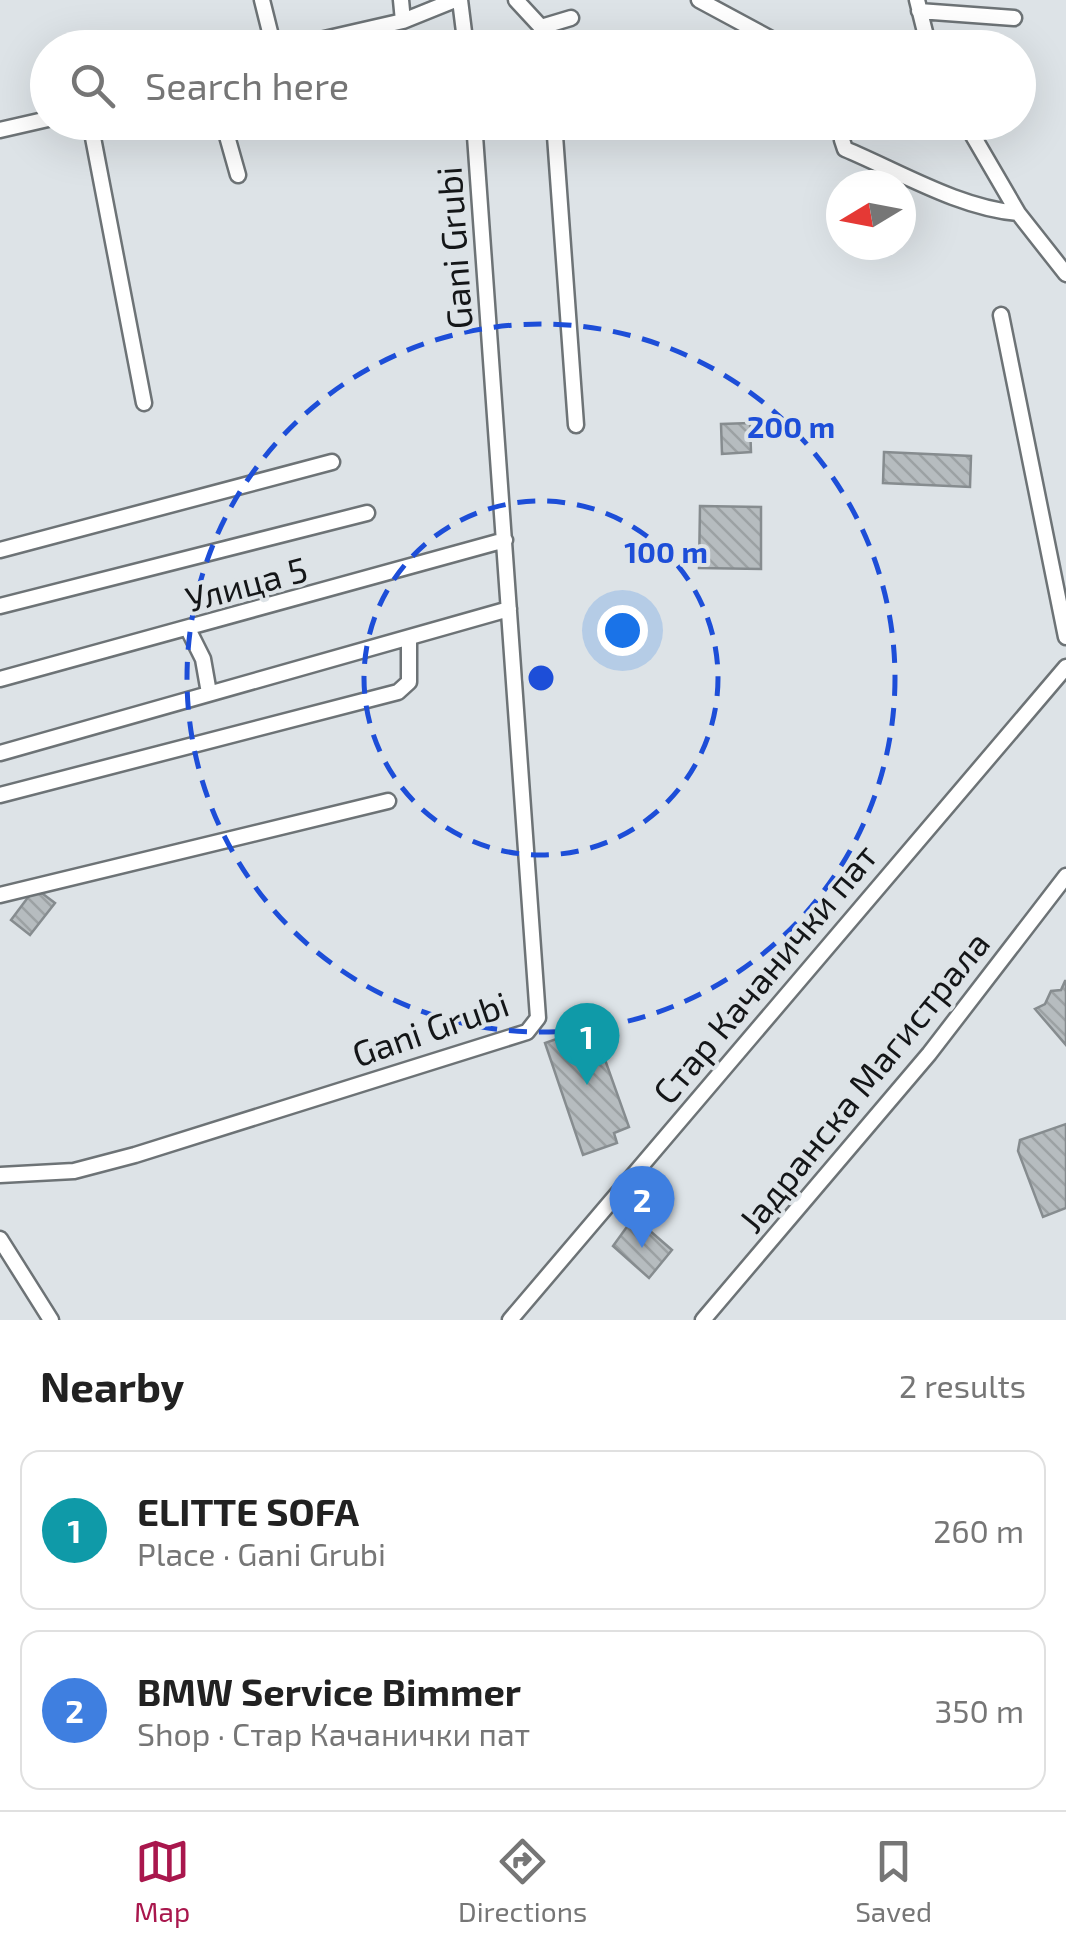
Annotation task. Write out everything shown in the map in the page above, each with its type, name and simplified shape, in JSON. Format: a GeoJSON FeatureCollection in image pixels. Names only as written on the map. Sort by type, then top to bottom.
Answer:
{"type":"FeatureCollection","features":[{"type":"Feature","properties":{"kind":"street"},"geometry":{"type":"LineString","coordinates":[[262,0],[270,30]]}},
{"type":"Feature","properties":{"kind":"street"},"geometry":{"type":"LineString","coordinates":[[401,0],[404,21]]}},
{"type":"Feature","properties":{"kind":"street"},"geometry":{"type":"LineString","coordinates":[[375,30],[458,0],[463,30]]}},
{"type":"Feature","properties":{"kind":"street"},"geometry":{"type":"LineString","coordinates":[[516,0],[541,28],[571,18]]}},
{"type":"Feature","properties":{"kind":"street"},"geometry":{"type":"LineString","coordinates":[[699,0],[755,30]]}},
{"type":"Feature","properties":{"kind":"street"},"geometry":{"type":"LineString","coordinates":[[924,30],[918,5],[1014,18]]}},
{"type":"Feature","properties":{"kind":"street"},"geometry":{"type":"LineString","coordinates":[[0,130],[30,123]]}},
{"type":"Feature","properties":{"kind":"street"},"geometry":{"type":"LineString","coordinates":[[93,140],[144,402]]}},
{"type":"Feature","properties":{"kind":"street"},"geometry":{"type":"LineString","coordinates":[[228,140],[238,176]]}},
{"type":"Feature","properties":{"kind":"street","name":"Gani Grubi"},"geometry":{"type":"LineString","coordinates":[[0,1175],[74,1171],[135,1155],[527,1032],[538,1018],[475,140]]}},
{"type":"Feature","properties":{"kind":"street"},"geometry":{"type":"LineString","coordinates":[[555,140],[576,426]]}},
{"type":"Feature","properties":{"kind":"street"},"geometry":{"type":"LineString","coordinates":[[842,140],[845,149],[954,196],[998,211],[1018,213]]}},
{"type":"Feature","properties":{"kind":"street"},"geometry":{"type":"LineString","coordinates":[[975,140],[1018,213],[1066,274]]}},
{"type":"Feature","properties":{"kind":"street"},"geometry":{"type":"LineString","coordinates":[[1001,315],[1066,637]]}},
{"type":"Feature","properties":{"kind":"street"},"geometry":{"type":"LineString","coordinates":[[0,550],[332,462]]}},
{"type":"Feature","properties":{"kind":"street"},"geometry":{"type":"LineString","coordinates":[[0,606],[367,513]]}},
{"type":"Feature","properties":{"kind":"street","name":"Улица 5"},"geometry":{"type":"LineString","coordinates":[[0,679],[506,540]]}},
{"type":"Feature","properties":{"kind":"street"},"geometry":{"type":"LineString","coordinates":[[0,753],[509,609]]}},
{"type":"Feature","properties":{"kind":"street"},"geometry":{"type":"LineString","coordinates":[[188,629],[203,659],[209,693]]}},
{"type":"Feature","properties":{"kind":"street"},"geometry":{"type":"LineString","coordinates":[[0,795],[398,692],[408,682],[409,639]]}},
{"type":"Feature","properties":{"kind":"street","name":"Стар Качанички пат"},"geometry":{"type":"LineString","coordinates":[[510,1320],[1066,667]]}},
{"type":"Feature","properties":{"kind":"street"},"geometry":{"type":"LineString","coordinates":[[0,895],[388,801]]}},
{"type":"Feature","properties":{"kind":"street","name":"Јадранска Магистрала"},"geometry":{"type":"LineString","coordinates":[[703,1320],[929,1054],[1066,876]]}},
{"type":"Feature","properties":{"kind":"street"},"geometry":{"type":"LineString","coordinates":[[0,1238],[51,1320]]}},
{"type":"Feature","properties":{"kind":"building"},"geometry":{"type":"Polygon","coordinates":[[[750,423],[751,452],[722,454],[721,424],[750,423]]]}},
{"type":"Feature","properties":{"kind":"building"},"geometry":{"type":"Polygon","coordinates":[[[884,452],[971,456],[970,487],[883,483],[884,452]]]}},
{"type":"Feature","properties":{"kind":"building"},"geometry":{"type":"Polygon","coordinates":[[[700,506],[761,507],[761,569],[699,568],[700,506]]]}},
{"type":"Feature","properties":{"kind":"building"},"geometry":{"type":"Polygon","coordinates":[[[35,888],[55,903],[30,935],[11,920],[35,888]]]}},
{"type":"Feature","properties":{"kind":"building"},"geometry":{"type":"Polygon","coordinates":[[[1065,981],[1066,1045],[1035,1009],[1045,1004],[1051,991],[1061,990],[1065,981]]]}},
{"type":"Feature","properties":{"kind":"building"},"geometry":{"type":"Polygon","coordinates":[[[593,1026],[629,1127],[614,1133],[617,1143],[583,1155],[545,1043],[593,1026]]]}},
{"type":"Feature","properties":{"kind":"building"},"geometry":{"type":"Polygon","coordinates":[[[1066,1124],[1066,1208],[1043,1217],[1018,1151],[1020,1140],[1066,1124]]]}},
{"type":"Feature","properties":{"kind":"building"},"geometry":{"type":"Polygon","coordinates":[[[634,1217],[672,1250],[649,1278],[613,1246],[634,1217]]]}},
{"type":"Feature","properties":{"kind":"place","name":"ELITTE SOFA"},"geometry":{"type":"Point","coordinates":[587,1085]}},
{"type":"Feature","properties":{"kind":"place","name":"BMW Service Bimmer"},"geometry":{"type":"Point","coordinates":[642,1248]}}]}
